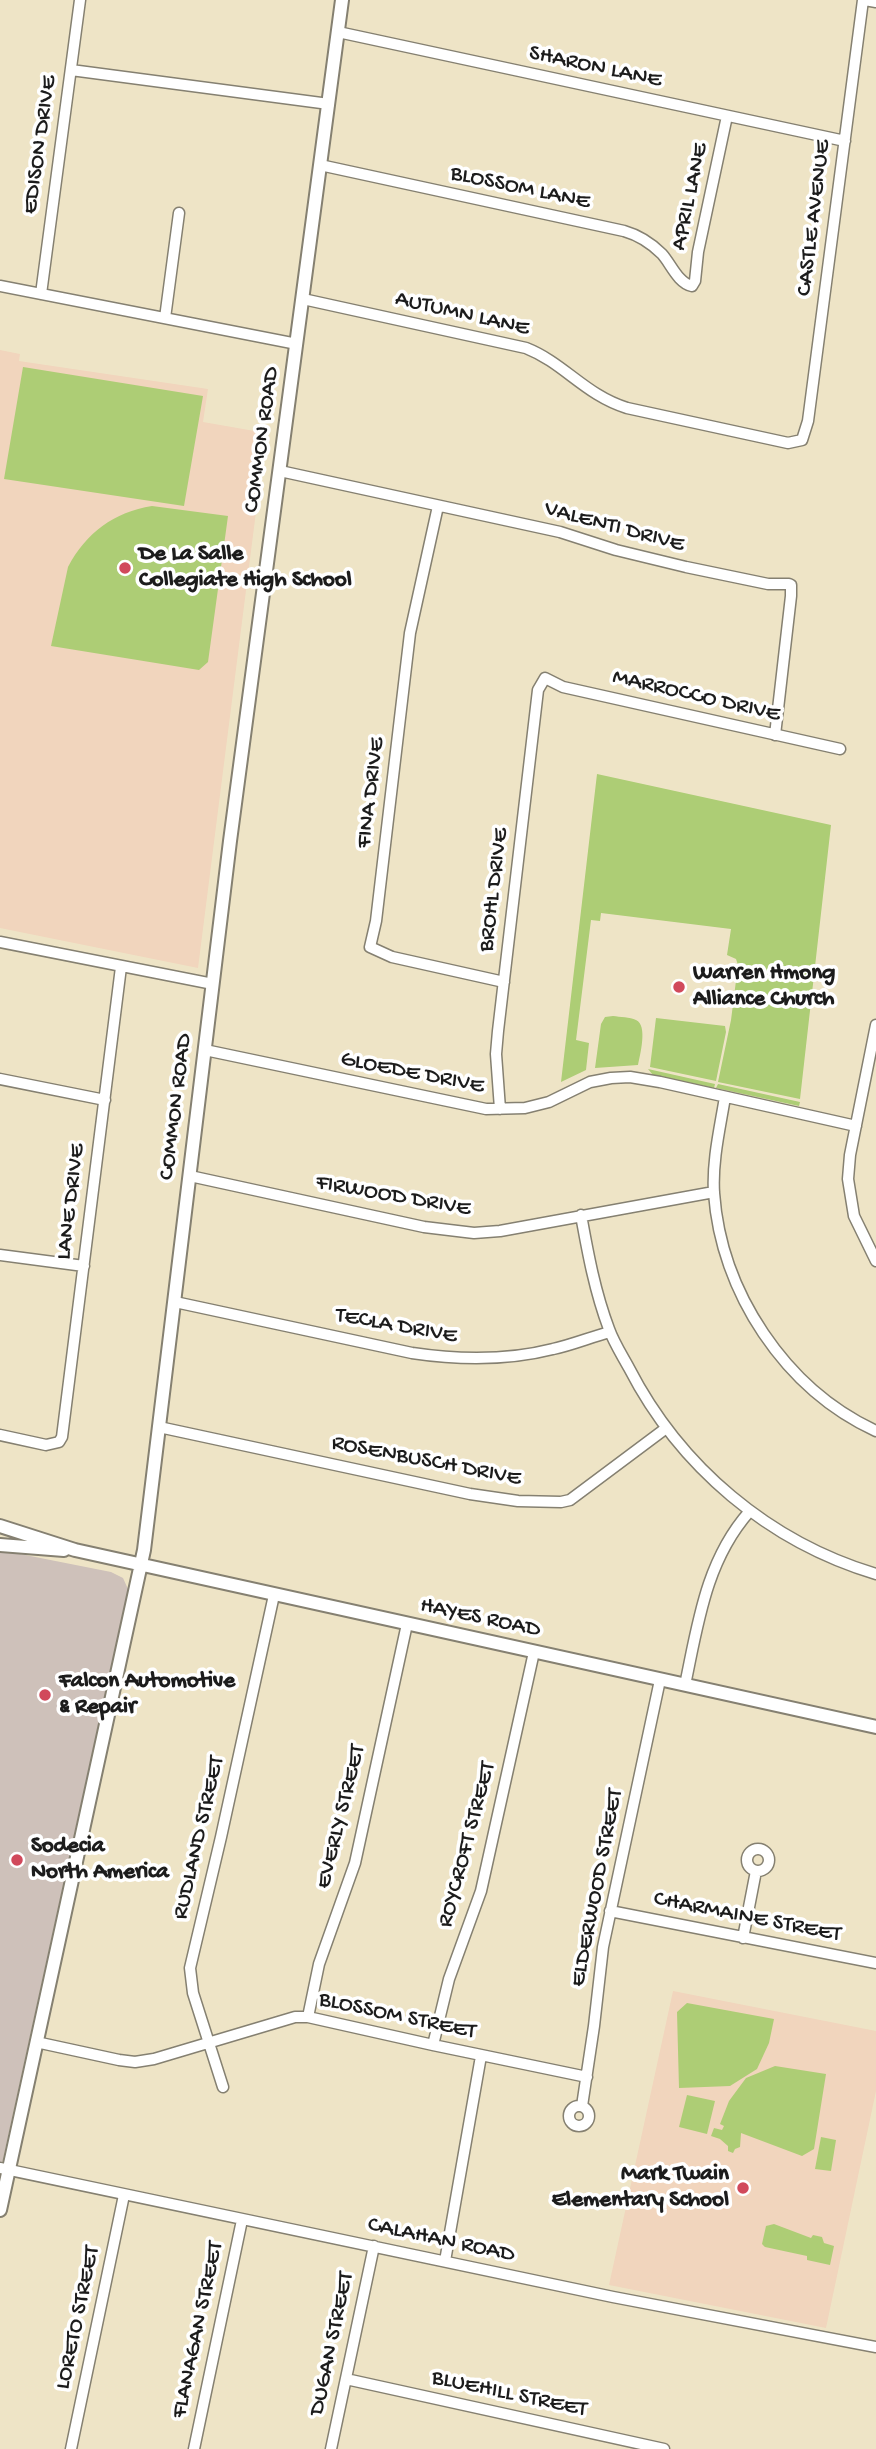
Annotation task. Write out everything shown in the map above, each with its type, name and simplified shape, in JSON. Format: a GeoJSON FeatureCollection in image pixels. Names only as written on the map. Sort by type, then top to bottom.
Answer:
{"type":"FeatureCollection","features":[{"type":"Feature","properties":{"kind":"street","name":"EDISON DRIVE"},"geometry":{"type":"LineString","coordinates":[[41,294],[80,0]]}},
{"type":"Feature","properties":{"kind":"street","name":"COMMON ROAD"},"geometry":{"type":"LineString","coordinates":[[0,2210],[4,2169],[36,2042],[141,1565],[230,842],[342,0]]}},
{"type":"Feature","properties":{"kind":"street"},"geometry":{"type":"LineString","coordinates":[[864,0],[876,2]]}},
{"type":"Feature","properties":{"kind":"street","name":"CASTLE AVENUE"},"geometry":{"type":"LineString","coordinates":[[802,440],[807,430],[864,0]]}},
{"type":"Feature","properties":{"kind":"street","name":"SHARON LANE"},"geometry":{"type":"LineString","coordinates":[[338,32],[845,141]]}},
{"type":"Feature","properties":{"kind":"street"},"geometry":{"type":"LineString","coordinates":[[71,70],[329,104]]}},
{"type":"Feature","properties":{"kind":"street","name":"APRIL LANE"},"geometry":{"type":"LineString","coordinates":[[692,286],[727,116]]}},
{"type":"Feature","properties":{"kind":"street","name":"BLOSSOM LANE"},"geometry":{"type":"LineString","coordinates":[[320,165],[634,234],[655,248],[683,282],[692,286]]}},
{"type":"Feature","properties":{"kind":"street"},"geometry":{"type":"LineString","coordinates":[[165,318],[179,213]]}},
{"type":"Feature","properties":{"kind":"street"},"geometry":{"type":"LineString","coordinates":[[0,286],[297,344]]}},
{"type":"Feature","properties":{"kind":"street","name":"AUTUMN LANE"},"geometry":{"type":"LineString","coordinates":[[303,299],[526,348],[544,356],[602,399],[627,408],[788,443],[802,440]]}},
{"type":"Feature","properties":{"kind":"street","name":"VALENTI DRIVE"},"geometry":{"type":"LineString","coordinates":[[280,471],[560,532],[616,550],[686,567],[791,585],[775,735]]}},
{"type":"Feature","properties":{"kind":"street","name":"FINA DRIVE"},"geometry":{"type":"LineString","coordinates":[[438,506],[410,633],[376,921],[370,947],[392,957],[504,982]]}},
{"type":"Feature","properties":{"kind":"street","name":"MARROCCO DRIVE"},"geometry":{"type":"LineString","coordinates":[[545,678],[563,687],[840,749]]}},
{"type":"Feature","properties":{"kind":"street","name":"BROHL DRIVE"},"geometry":{"type":"LineString","coordinates":[[500,1109],[496,1054],[538,690],[545,678]]}},
{"type":"Feature","properties":{"kind":"street"},"geometry":{"type":"LineString","coordinates":[[0,942],[213,984]]}},
{"type":"Feature","properties":{"kind":"street","name":"LANE DRIVE"},"geometry":{"type":"LineString","coordinates":[[0,1435],[46,1445],[59,1442],[121,967]]}},
{"type":"Feature","properties":{"kind":"street"},"geometry":{"type":"LineString","coordinates":[[876,1025],[848,1179],[850,1200],[860,1232],[876,1261]]}},
{"type":"Feature","properties":{"kind":"street","name":"GLOEDE DRIVE"},"geometry":{"type":"LineString","coordinates":[[205,1050],[471,1107],[525,1108],[549,1101],[590,1082],[630,1077],[856,1126]]}},
{"type":"Feature","properties":{"kind":"street"},"geometry":{"type":"LineString","coordinates":[[0,1079],[105,1100]]}},
{"type":"Feature","properties":{"kind":"street"},"geometry":{"type":"LineString","coordinates":[[725,1097],[716,1151],[714,1192],[726,1255],[743,1298],[760,1328],[788,1365],[835,1408],[876,1431]]}},
{"type":"Feature","properties":{"kind":"street","name":"FIRWOOD DRIVE"},"geometry":{"type":"LineString","coordinates":[[190,1176],[454,1232],[500,1231],[714,1192]]}},
{"type":"Feature","properties":{"kind":"street"},"geometry":{"type":"LineString","coordinates":[[582,1215],[589,1262],[610,1332],[665,1429],[700,1467],[749,1512],[809,1548],[876,1574]]}},
{"type":"Feature","properties":{"kind":"street"},"geometry":{"type":"LineString","coordinates":[[0,1255],[83,1266]]}},
{"type":"Feature","properties":{"kind":"street","name":"TECLA DRIVE"},"geometry":{"type":"LineString","coordinates":[[175,1302],[445,1358],[487,1359],[519,1356],[554,1349],[610,1332]]}},
{"type":"Feature","properties":{"kind":"street","name":"ROSENBUSCH DRIVE"},"geometry":{"type":"LineString","coordinates":[[159,1427],[470,1494],[517,1501],[561,1502],[579,1495],[591,1483],[665,1429]]}},
{"type":"Feature","properties":{"kind":"street"},"geometry":{"type":"LineString","coordinates":[[685,1685],[712,1572],[735,1528],[749,1512]]}},
{"type":"Feature","properties":{"kind":"street","name":"HAYES ROAD"},"geometry":{"type":"LineString","coordinates":[[0,1526],[75,1550],[876,1727]]}},
{"type":"Feature","properties":{"kind":"street","name":"HAYES ROAD"},"geometry":{"type":"LineString","coordinates":[[0,1545],[75,1550]]}},
{"type":"Feature","properties":{"kind":"street","name":"RUDLAND STREET"},"geometry":{"type":"LineString","coordinates":[[223,2087],[191,1986],[191,1960],[274,1595]]}},
{"type":"Feature","properties":{"kind":"street","name":"EVERLY STREET"},"geometry":{"type":"LineString","coordinates":[[308,2017],[319,1964],[355,1863],[407,1624]]}},
{"type":"Feature","properties":{"kind":"street","name":"ROYCROFT STREET"},"geometry":{"type":"LineString","coordinates":[[433,2045],[449,1979],[481,1891],[534,1652]]}},
{"type":"Feature","properties":{"kind":"street","name":"ELDERWOOD STREET"},"geometry":{"type":"LineString","coordinates":[[582,2106],[603,1947],[660,1680]]}},
{"type":"Feature","properties":{"kind":"street"},"geometry":{"type":"LineString","coordinates":[[744,1938],[756,1871]]}},
{"type":"Feature","properties":{"kind":"street","name":"CHARMAINE STREET"},"geometry":{"type":"LineString","coordinates":[[610,1912],[876,1963]]}},
{"type":"Feature","properties":{"kind":"street","name":"BLOSSOM STREET"},"geometry":{"type":"LineString","coordinates":[[36,2042],[135,2062],[154,2059],[295,2017],[308,2017],[587,2077]]}},
{"type":"Feature","properties":{"kind":"street"},"geometry":{"type":"LineString","coordinates":[[444,2262],[481,2056]]}},
{"type":"Feature","properties":{"kind":"street","name":"CALAHAN ROAD"},"geometry":{"type":"LineString","coordinates":[[4,2169],[444,2262],[876,2347]]}},
{"type":"Feature","properties":{"kind":"street","name":"LORETO STREET"},"geometry":{"type":"LineString","coordinates":[[71,2449],[124,2195]]}},
{"type":"Feature","properties":{"kind":"street","name":"FLANAGAN STREET"},"geometry":{"type":"LineString","coordinates":[[194,2449],[242,2220]]}},
{"type":"Feature","properties":{"kind":"street","name":"DUGAN STREET"},"geometry":{"type":"LineString","coordinates":[[331,2449],[374,2246]]}},
{"type":"Feature","properties":{"kind":"street","name":"BLUEHILL STREET"},"geometry":{"type":"LineString","coordinates":[[346,2379],[664,2449]]}},
{"type":"Feature","properties":{"kind":"shaded area","name":"De La Salle Collegiate High School"},"geometry":{"type":"Polygon","coordinates":[[[0,350],[20,354],[19,361],[208,389],[203,422],[266,433],[198,968],[0,928],[0,350]]]}},
{"type":"Feature","properties":{"kind":"shaded area"},"geometry":{"type":"Polygon","coordinates":[[[0,1550],[111,1572],[123,1578],[128,1589],[0,2173],[0,1550]]]}},
{"type":"Feature","properties":{"kind":"shaded area","name":"Mark Twain Elementary School"},"geometry":{"type":"Polygon","coordinates":[[[673,1991],[876,2031],[876,2091],[826,2328],[609,2285],[673,1991]]]}},
{"type":"Feature","properties":{"kind":"green space"},"geometry":{"type":"Polygon","coordinates":[[[23,367],[203,396],[184,506],[4,479],[23,367]]]}},
{"type":"Feature","properties":{"kind":"green space"},"geometry":{"type":"Polygon","coordinates":[[[152,506],[228,516],[208,662],[199,670],[51,646],[68,567],[75,555],[92,534],[113,519],[152,506]]]}},
{"type":"Feature","properties":{"kind":"green space"},"geometry":{"type":"Polygon","coordinates":[[[597,774],[831,825],[800,1099],[718,1082],[731,1020],[738,965],[736,959],[727,955],[731,929],[601,913],[600,921],[591,920],[576,1040],[589,1043],[586,1070],[561,1082],[597,774]]]}},
{"type":"Feature","properties":{"kind":"green space"},"geometry":{"type":"Polygon","coordinates":[[[605,1017],[631,1018],[640,1023],[642,1041],[638,1065],[595,1068],[601,1024],[605,1017]]]}},
{"type":"Feature","properties":{"kind":"green space"},"geometry":{"type":"Polygon","coordinates":[[[656,1018],[725,1026],[716,1081],[650,1067],[656,1018]]]}},
{"type":"Feature","properties":{"kind":"green space"},"geometry":{"type":"Polygon","coordinates":[[[648,1069],[715,1084],[714,1088],[653,1075],[648,1069]]]}},
{"type":"Feature","properties":{"kind":"green space"},"geometry":{"type":"Polygon","coordinates":[[[718,1084],[800,1102],[799,1106],[716,1088],[718,1084]]]}},
{"type":"Feature","properties":{"kind":"green space"},"geometry":{"type":"Polygon","coordinates":[[[687,2003],[774,2019],[769,2043],[757,2069],[730,2086],[679,2088],[677,2012],[687,2003]]]}},
{"type":"Feature","properties":{"kind":"green space"},"geometry":{"type":"Polygon","coordinates":[[[775,2066],[826,2074],[814,2149],[802,2156],[741,2133],[740,2147],[733,2153],[728,2151],[728,2146],[711,2136],[714,2128],[722,2130],[724,2126],[720,2124],[729,2101],[746,2078],[775,2066]]]}},
{"type":"Feature","properties":{"kind":"green space"},"geometry":{"type":"Polygon","coordinates":[[[687,2095],[715,2101],[707,2134],[679,2127],[687,2095]]]}},
{"type":"Feature","properties":{"kind":"green space"},"geometry":{"type":"Polygon","coordinates":[[[821,2137],[836,2140],[831,2171],[815,2169],[821,2137]]]}},
{"type":"Feature","properties":{"kind":"green space"},"geometry":{"type":"Polygon","coordinates":[[[774,2224],[811,2238],[813,2235],[822,2237],[824,2243],[834,2246],[830,2265],[807,2260],[807,2256],[765,2247],[762,2244],[766,2226],[774,2224]]]}},
{"type":"Feature","properties":{"kind":"place","name":"De La Salle Collegiate High School"},"geometry":{"type":"Point","coordinates":[125,568]}},
{"type":"Feature","properties":{"kind":"place","name":"Warren Hmong Alliance Church"},"geometry":{"type":"Point","coordinates":[679,987]}},
{"type":"Feature","properties":{"kind":"place","name":"Falcon Automotive & Repair"},"geometry":{"type":"Point","coordinates":[45,1695]}},
{"type":"Feature","properties":{"kind":"place","name":"Sodecia North America"},"geometry":{"type":"Point","coordinates":[17,1860]}},
{"type":"Feature","properties":{"kind":"place","name":"Mark Twain Elementary School"},"geometry":{"type":"Point","coordinates":[743,2188]}}]}
